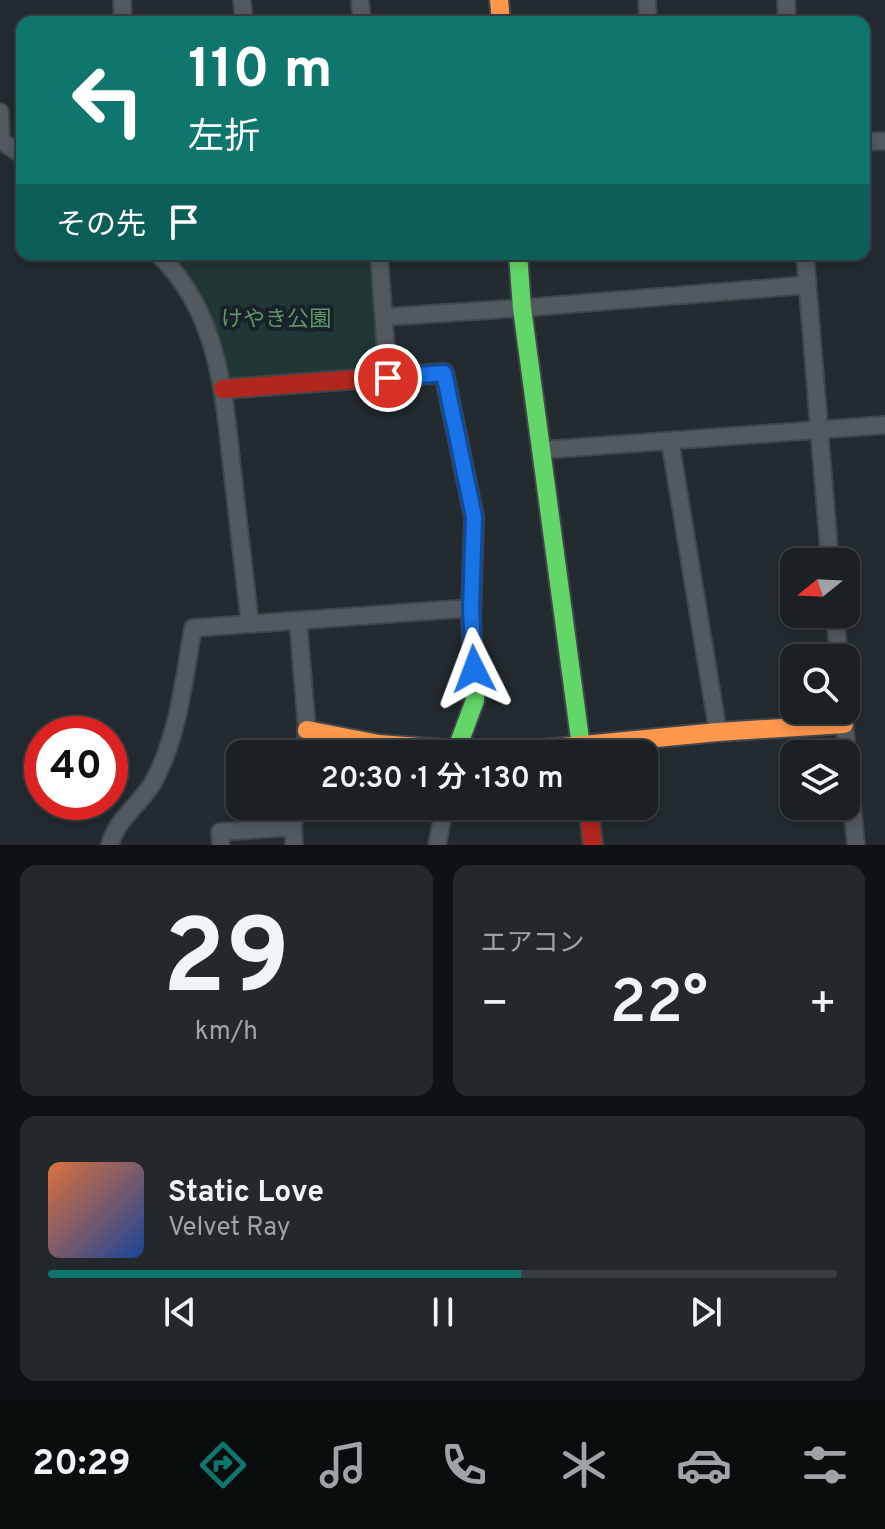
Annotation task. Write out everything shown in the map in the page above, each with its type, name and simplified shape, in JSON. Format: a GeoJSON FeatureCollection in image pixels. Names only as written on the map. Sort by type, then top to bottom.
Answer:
{"type":"FeatureCollection","features":[{"type":"Feature","properties":{"kind":"street"},"geometry":{"type":"LineString","coordinates":[[0,112],[1,141]]}},
{"type":"Feature","properties":{"kind":"street"},"geometry":{"type":"LineString","coordinates":[[163,260],[202,314],[215,349],[223,389],[250,624]]}},
{"type":"Feature","properties":{"kind":"street"},"geometry":{"type":"LineString","coordinates":[[379,260],[388,378]]}},
{"type":"Feature","properties":{"kind":"street"},"geometry":{"type":"LineString","coordinates":[[518,260],[522,308],[581,740]]}},
{"type":"Feature","properties":{"kind":"street"},"geometry":{"type":"LineString","coordinates":[[805,260],[829,548]]}},
{"type":"Feature","properties":{"kind":"street"},"geometry":{"type":"LineString","coordinates":[[384,317],[807,285]]}},
{"type":"Feature","properties":{"kind":"street"},"geometry":{"type":"LineString","coordinates":[[223,389],[444,373],[474,517],[471,608],[475,700],[460,740]]}},
{"type":"Feature","properties":{"kind":"street"},"geometry":{"type":"LineString","coordinates":[[542,450],[885,425]]}},
{"type":"Feature","properties":{"kind":"street"},"geometry":{"type":"LineString","coordinates":[[670,441],[718,732]]}},
{"type":"Feature","properties":{"kind":"street"},"geometry":{"type":"LineString","coordinates":[[110,845],[113,831],[154,780],[172,741],[193,628],[471,608]]}},
{"type":"Feature","properties":{"kind":"street"},"geometry":{"type":"LineString","coordinates":[[298,621],[306,740]]}},
{"type":"Feature","properties":{"kind":"street"},"geometry":{"type":"LineString","coordinates":[[654,740],[785,724]]}},
{"type":"Feature","properties":{"kind":"street"},"geometry":{"type":"LineString","coordinates":[[845,724],[856,845]]}},
{"type":"Feature","properties":{"kind":"street"},"geometry":{"type":"LineString","coordinates":[[307,730],[358,740]]}},
{"type":"Feature","properties":{"kind":"street"},"geometry":{"type":"LineString","coordinates":[[294,820],[294,845]]}},
{"type":"Feature","properties":{"kind":"street"},"geometry":{"type":"LineString","coordinates":[[437,845],[442,820]]}},
{"type":"Feature","properties":{"kind":"street"},"geometry":{"type":"LineString","coordinates":[[590,820],[593,845]]}},
{"type":"Feature","properties":{"kind":"street"},"geometry":{"type":"LineString","coordinates":[[221,845],[220,832],[293,827]]}},
{"type":"Feature","properties":{"kind":"green space","name":"けやき公園"},"geometry":{"type":"Polygon","coordinates":[[[171,260],[379,260],[388,378],[223,389],[215,349],[167,263],[171,260]]]}},
{"type":"Feature","properties":{"kind":"traffic: fast"},"geometry":{"type":"LineString","coordinates":[[518,260],[522,308],[580,740]]}},
{"type":"Feature","properties":{"kind":"traffic: fast"},"geometry":{"type":"LineString","coordinates":[[460,740],[475,700],[471,618]]}},
{"type":"Feature","properties":{"kind":"traffic: slow"},"geometry":{"type":"LineString","coordinates":[[499,0],[500,16]]}},
{"type":"Feature","properties":{"kind":"traffic: slow"},"geometry":{"type":"LineString","coordinates":[[307,730],[379,744],[501,753],[718,732],[844,724]]}},
{"type":"Feature","properties":{"kind":"traffic: jam"},"geometry":{"type":"LineString","coordinates":[[223,389],[444,373],[474,517],[471,618]]}},
{"type":"Feature","properties":{"kind":"traffic: jam"},"geometry":{"type":"LineString","coordinates":[[590,820],[593,845]]}},
{"type":"Feature","properties":{"kind":"route"},"geometry":{"type":"LineString","coordinates":[[388,378],[444,373],[474,517],[471,608],[474,669]]}}]}
